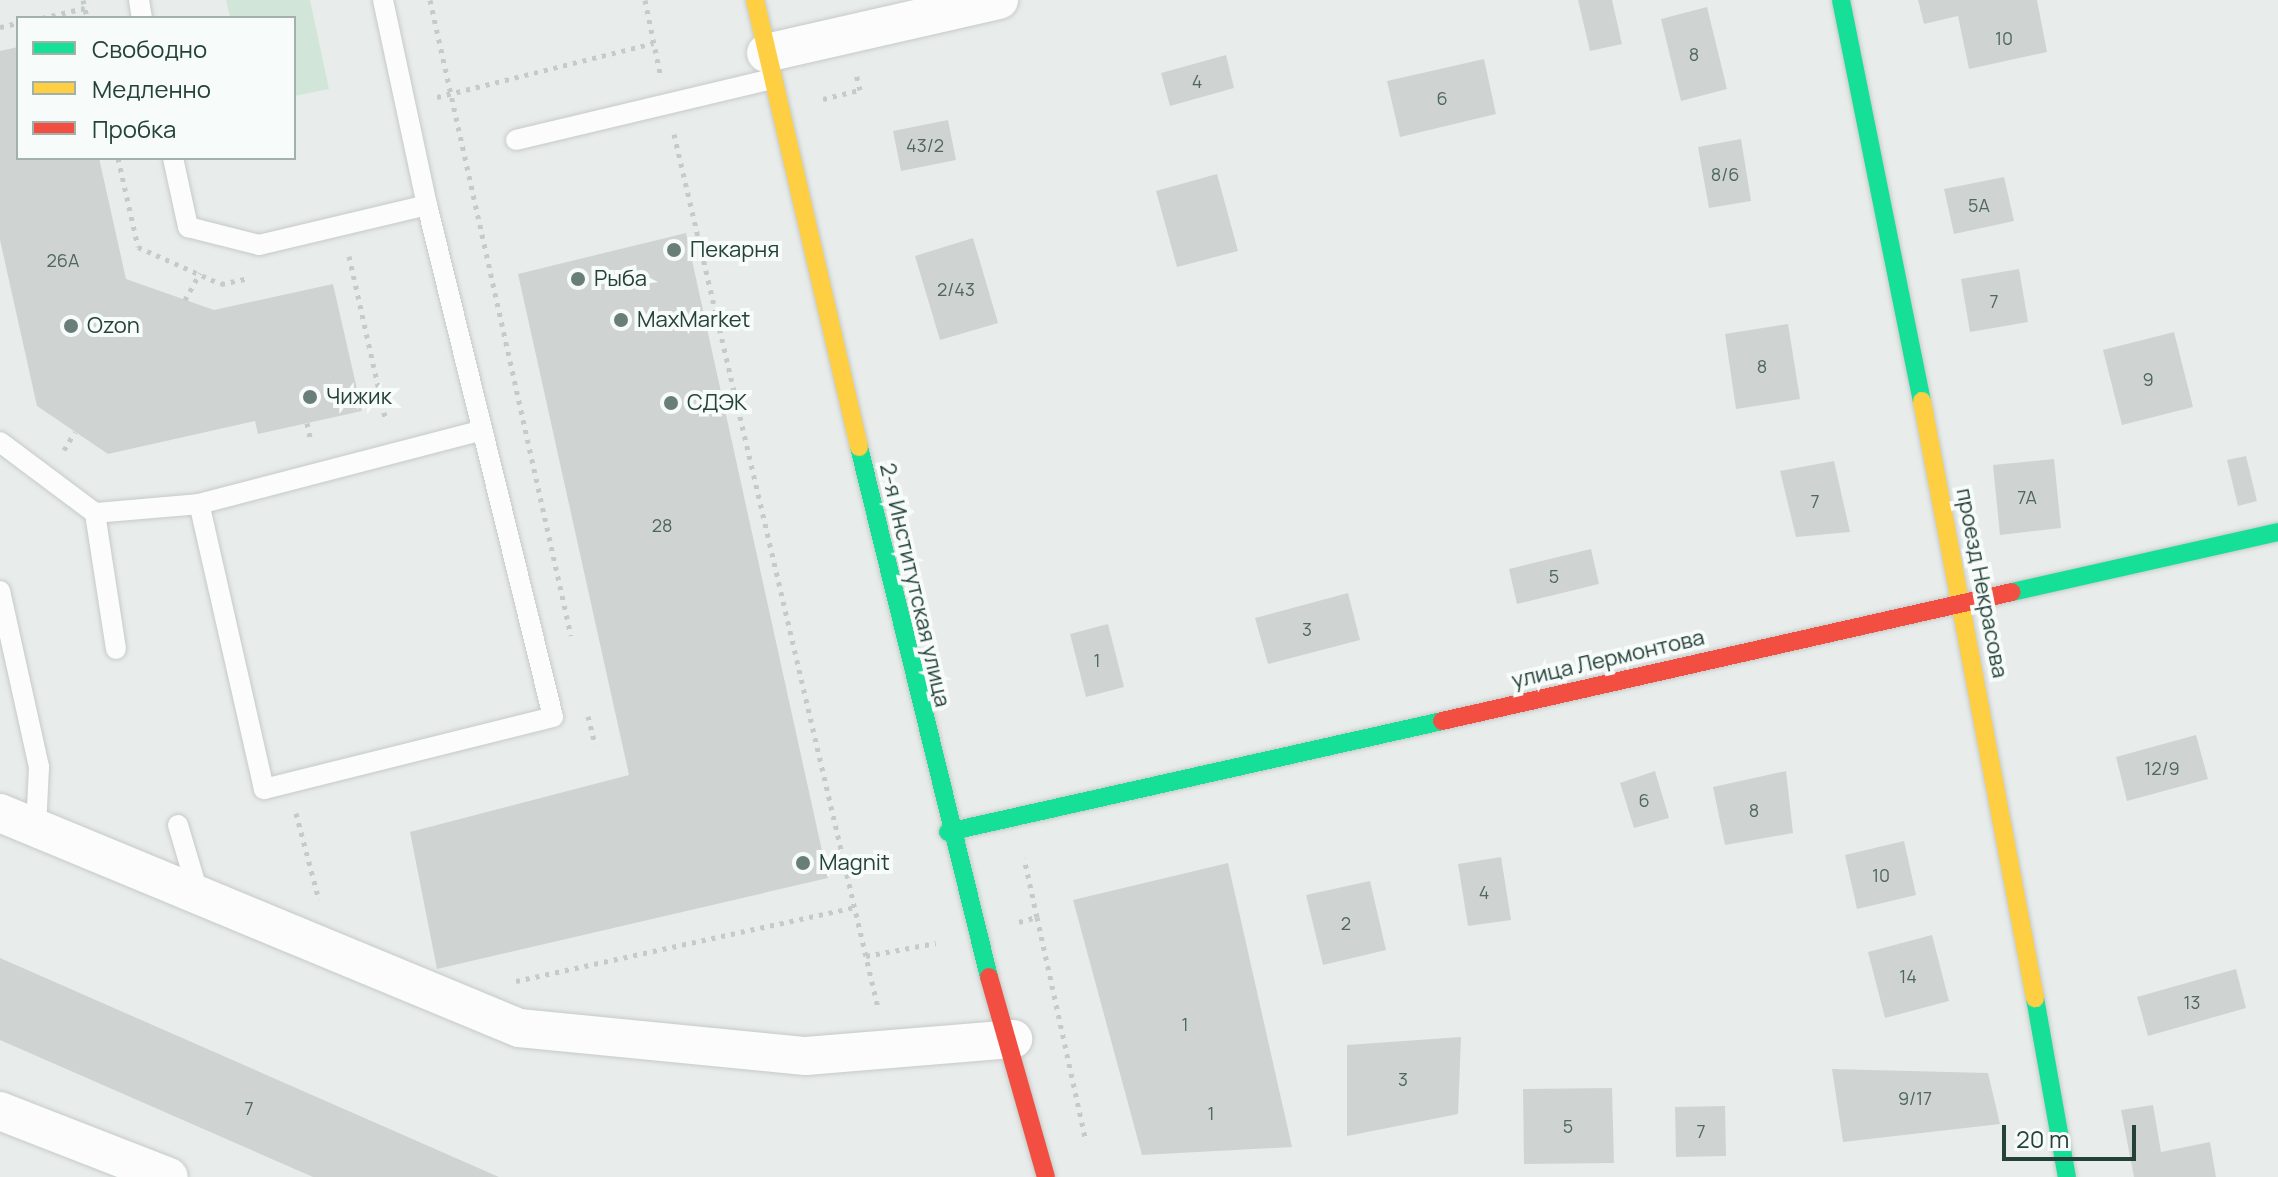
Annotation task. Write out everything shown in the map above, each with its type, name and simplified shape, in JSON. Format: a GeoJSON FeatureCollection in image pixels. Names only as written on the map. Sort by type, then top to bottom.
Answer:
{"type":"FeatureCollection","features":[{"type":"Feature","properties":{"kind":"street","name":"2-я Институтская улица"},"geometry":{"type":"LineString","coordinates":[[755,0],[948,832],[1013,1039],[1046,1177]]}},
{"type":"Feature","properties":{"kind":"street"},"geometry":{"type":"LineString","coordinates":[[769,66],[999,0]]}},
{"type":"Feature","properties":{"kind":"street","name":"проезд Некрасова"},"geometry":{"type":"LineString","coordinates":[[1841,0],[1963,603],[2067,1177]]}},
{"type":"Feature","properties":{"kind":"street","name":"улица Лермонтова"},"geometry":{"type":"LineString","coordinates":[[948,832],[2278,532]]}},
{"type":"Feature","properties":{"kind":"street"},"geometry":{"type":"LineString","coordinates":[[0,813],[519,1028],[806,1056],[888,1052],[1013,1039]]}},
{"type":"Feature","properties":{"kind":"street"},"geometry":{"type":"LineString","coordinates":[[0,1111],[169,1177]]}},
{"type":"Feature","properties":{"kind":"lane"},"geometry":{"type":"LineString","coordinates":[[199,504],[264,789],[553,717],[479,431],[383,0]]}},
{"type":"Feature","properties":{"kind":"lane"},"geometry":{"type":"LineString","coordinates":[[516,140],[668,106],[769,66]]}},
{"type":"Feature","properties":{"kind":"lane"},"geometry":{"type":"LineString","coordinates":[[173,160],[188,227],[259,245],[427,205]]}},
{"type":"Feature","properties":{"kind":"lane"},"geometry":{"type":"LineString","coordinates":[[0,442],[95,513],[199,504],[479,431]]}},
{"type":"Feature","properties":{"kind":"lane"},"geometry":{"type":"LineString","coordinates":[[95,513],[116,649]]}},
{"type":"Feature","properties":{"kind":"lane"},"geometry":{"type":"LineString","coordinates":[[0,591],[39,767],[36,828]]}},
{"type":"Feature","properties":{"kind":"lane"},"geometry":{"type":"LineString","coordinates":[[178,825],[199,896]]}},
{"type":"Feature","properties":{"kind":"path"},"geometry":{"type":"LineString","coordinates":[[83,0],[87,16]]}},
{"type":"Feature","properties":{"kind":"path"},"geometry":{"type":"LineString","coordinates":[[430,0],[574,652]]}},
{"type":"Feature","properties":{"kind":"path"},"geometry":{"type":"LineString","coordinates":[[645,0],[888,1052]]}},
{"type":"Feature","properties":{"kind":"path"},"geometry":{"type":"LineString","coordinates":[[51,16],[85,8]]}},
{"type":"Feature","properties":{"kind":"path"},"geometry":{"type":"LineString","coordinates":[[406,105],[653,43]]}},
{"type":"Feature","properties":{"kind":"path"},"geometry":{"type":"LineString","coordinates":[[118,160],[138,247],[221,284],[264,274]]}},
{"type":"Feature","properties":{"kind":"path"},"geometry":{"type":"LineString","coordinates":[[335,259],[349,256],[386,422],[371,426]]}},
{"type":"Feature","properties":{"kind":"path"},"geometry":{"type":"LineString","coordinates":[[296,447],[326,438]]}},
{"type":"Feature","properties":{"kind":"path"},"geometry":{"type":"LineString","coordinates":[[50,444],[74,463]]}},
{"type":"Feature","properties":{"kind":"path"},"geometry":{"type":"LineString","coordinates":[[584,698],[595,745]]}},
{"type":"Feature","properties":{"kind":"path"},"geometry":{"type":"LineString","coordinates":[[306,851],[313,877]]}},
{"type":"Feature","properties":{"kind":"path"},"geometry":{"type":"LineString","coordinates":[[500,985],[855,907]]}},
{"type":"Feature","properties":{"kind":"path"},"geometry":{"type":"LineString","coordinates":[[1037,917],[1087,1146]]}},
{"type":"Feature","properties":{"kind":"green space"},"geometry":{"type":"Polygon","coordinates":[[[226,0],[310,0],[329,89],[296,96],[296,16],[230,16],[226,0]]]}},
{"type":"Feature","properties":{"kind":"building"},"geometry":{"type":"Polygon","coordinates":[[[1578,0],[1612,0],[1622,44],[1590,51],[1578,0]]]}},
{"type":"Feature","properties":{"kind":"building"},"geometry":{"type":"Polygon","coordinates":[[[1918,0],[2037,0],[2047,52],[1969,69],[1958,16],[1924,24],[1918,0]]]}},
{"type":"Feature","properties":{"kind":"building"},"geometry":{"type":"Polygon","coordinates":[[[1707,7],[1727,89],[1681,101],[1661,19],[1707,7]]]}},
{"type":"Feature","properties":{"kind":"building"},"geometry":{"type":"Polygon","coordinates":[[[16,47],[16,160],[99,160],[126,279],[214,310],[333,284],[362,411],[258,434],[255,421],[108,454],[37,406],[0,240],[0,51],[16,47]]]}},
{"type":"Feature","properties":{"kind":"building"},"geometry":{"type":"Polygon","coordinates":[[[1226,55],[1234,88],[1170,106],[1161,73],[1226,55]]]}},
{"type":"Feature","properties":{"kind":"building"},"geometry":{"type":"Polygon","coordinates":[[[1484,59],[1496,114],[1400,137],[1387,81],[1484,59]]]}},
{"type":"Feature","properties":{"kind":"building"},"geometry":{"type":"Polygon","coordinates":[[[948,120],[956,160],[901,171],[893,131],[948,120]]]}},
{"type":"Feature","properties":{"kind":"building"},"geometry":{"type":"Polygon","coordinates":[[[1741,139],[1751,201],[1709,208],[1698,147],[1741,139]]]}},
{"type":"Feature","properties":{"kind":"building"},"geometry":{"type":"Polygon","coordinates":[[[1217,174],[1238,251],[1177,267],[1156,191],[1217,174]]]}},
{"type":"Feature","properties":{"kind":"building"},"geometry":{"type":"Polygon","coordinates":[[[2004,177],[2014,221],[1954,234],[1944,189],[2004,177]]]}},
{"type":"Feature","properties":{"kind":"building"},"geometry":{"type":"Polygon","coordinates":[[[686,233],[828,878],[437,969],[410,832],[629,775],[518,274],[686,233]]]}},
{"type":"Feature","properties":{"kind":"building"},"geometry":{"type":"Polygon","coordinates":[[[973,238],[998,323],[940,340],[915,256],[973,238]]]}},
{"type":"Feature","properties":{"kind":"building"},"geometry":{"type":"Polygon","coordinates":[[[2019,269],[2028,322],[1970,332],[1961,279],[2019,269]]]}},
{"type":"Feature","properties":{"kind":"building"},"geometry":{"type":"Polygon","coordinates":[[[1788,324],[1800,399],[1736,409],[1725,334],[1788,324]]]}},
{"type":"Feature","properties":{"kind":"building"},"geometry":{"type":"Polygon","coordinates":[[[2174,332],[2193,407],[2122,425],[2103,350],[2174,332]]]}},
{"type":"Feature","properties":{"kind":"building"},"geometry":{"type":"Polygon","coordinates":[[[2246,456],[2257,501],[2238,506],[2227,460],[2246,456]]]}},
{"type":"Feature","properties":{"kind":"building"},"geometry":{"type":"Polygon","coordinates":[[[2054,459],[2061,528],[2000,535],[1993,465],[2054,459]]]}},
{"type":"Feature","properties":{"kind":"building"},"geometry":{"type":"Polygon","coordinates":[[[1834,461],[1850,532],[1796,537],[1780,471],[1834,461]]]}},
{"type":"Feature","properties":{"kind":"building"},"geometry":{"type":"Polygon","coordinates":[[[1591,549],[1599,584],[1517,604],[1509,569],[1591,549]]]}},
{"type":"Feature","properties":{"kind":"building"},"geometry":{"type":"Polygon","coordinates":[[[1348,593],[1360,640],[1268,664],[1255,618],[1348,593]]]}},
{"type":"Feature","properties":{"kind":"building"},"geometry":{"type":"Polygon","coordinates":[[[1108,624],[1124,687],[1086,697],[1070,634],[1108,624]]]}},
{"type":"Feature","properties":{"kind":"building"},"geometry":{"type":"Polygon","coordinates":[[[2196,735],[2208,779],[2127,801],[2116,757],[2196,735]]]}},
{"type":"Feature","properties":{"kind":"building"},"geometry":{"type":"Polygon","coordinates":[[[1655,771],[1669,818],[1634,828],[1620,783],[1655,771]]]}},
{"type":"Feature","properties":{"kind":"building"},"geometry":{"type":"Polygon","coordinates":[[[1786,771],[1793,833],[1725,845],[1713,787],[1786,771]]]}},
{"type":"Feature","properties":{"kind":"building"},"geometry":{"type":"Polygon","coordinates":[[[1904,841],[1916,895],[1857,909],[1845,855],[1904,841]]]}},
{"type":"Feature","properties":{"kind":"building"},"geometry":{"type":"Polygon","coordinates":[[[1501,857],[1511,920],[1468,926],[1458,864],[1501,857]]]}},
{"type":"Feature","properties":{"kind":"building"},"geometry":{"type":"Polygon","coordinates":[[[1228,863],[1292,1147],[1142,1155],[1073,900],[1228,863]]]}},
{"type":"Feature","properties":{"kind":"building"},"geometry":{"type":"Polygon","coordinates":[[[1370,881],[1386,950],[1323,965],[1306,895],[1370,881]]]}},
{"type":"Feature","properties":{"kind":"building"},"geometry":{"type":"Polygon","coordinates":[[[1932,935],[1949,1001],[1885,1018],[1868,952],[1932,935]]]}},
{"type":"Feature","properties":{"kind":"building"},"geometry":{"type":"Polygon","coordinates":[[[0,958],[499,1177],[313,1177],[0,1040],[0,958]]]}},
{"type":"Feature","properties":{"kind":"building"},"geometry":{"type":"Polygon","coordinates":[[[2236,969],[2246,1008],[2148,1036],[2137,997],[2236,969]]]}},
{"type":"Feature","properties":{"kind":"building"},"geometry":{"type":"Polygon","coordinates":[[[1461,1037],[1458,1114],[1347,1136],[1347,1045],[1461,1037]]]}},
{"type":"Feature","properties":{"kind":"building"},"geometry":{"type":"Polygon","coordinates":[[[1832,1069],[1988,1073],[2000,1124],[1843,1142],[1832,1069]]]}},
{"type":"Feature","properties":{"kind":"building"},"geometry":{"type":"Polygon","coordinates":[[[1612,1088],[1614,1163],[1524,1164],[1523,1089],[1612,1088]]]}},
{"type":"Feature","properties":{"kind":"building"},"geometry":{"type":"Polygon","coordinates":[[[2153,1105],[2161,1152],[2210,1142],[2216,1177],[2134,1177],[2121,1110],[2153,1105]]]}},
{"type":"Feature","properties":{"kind":"building"},"geometry":{"type":"Polygon","coordinates":[[[1725,1106],[1726,1156],[1676,1157],[1675,1107],[1725,1106]]]}},
{"type":"Feature","properties":{"kind":"traffic: fast"},"geometry":{"type":"LineString","coordinates":[[1841,0],[1922,401]]}},
{"type":"Feature","properties":{"kind":"traffic: fast"},"geometry":{"type":"LineString","coordinates":[[859,447],[989,977]]}},
{"type":"Feature","properties":{"kind":"traffic: fast"},"geometry":{"type":"LineString","coordinates":[[2012,592],[2278,532]]}},
{"type":"Feature","properties":{"kind":"traffic: fast"},"geometry":{"type":"LineString","coordinates":[[948,832],[1442,721]]}},
{"type":"Feature","properties":{"kind":"traffic: fast"},"geometry":{"type":"LineString","coordinates":[[2035,998],[2067,1177]]}},
{"type":"Feature","properties":{"kind":"traffic: slow"},"geometry":{"type":"LineString","coordinates":[[755,0],[859,447]]}},
{"type":"Feature","properties":{"kind":"traffic: slow"},"geometry":{"type":"LineString","coordinates":[[1922,401],[2035,998]]}},
{"type":"Feature","properties":{"kind":"traffic: jam"},"geometry":{"type":"LineString","coordinates":[[1442,721],[2012,592]]}},
{"type":"Feature","properties":{"kind":"traffic: jam"},"geometry":{"type":"LineString","coordinates":[[989,977],[1046,1177]]}},
{"type":"Feature","properties":{"kind":"place","name":"Пекарня"},"geometry":{"type":"Point","coordinates":[674,250]}},
{"type":"Feature","properties":{"kind":"place","name":"Рыба"},"geometry":{"type":"Point","coordinates":[578,279]}},
{"type":"Feature","properties":{"kind":"place","name":"MaxMarket"},"geometry":{"type":"Point","coordinates":[621,320]}},
{"type":"Feature","properties":{"kind":"place","name":"Ozon"},"geometry":{"type":"Point","coordinates":[71,326]}},
{"type":"Feature","properties":{"kind":"place","name":"Чижик"},"geometry":{"type":"Point","coordinates":[310,397]}},
{"type":"Feature","properties":{"kind":"place","name":"СДЭК"},"geometry":{"type":"Point","coordinates":[671,403]}},
{"type":"Feature","properties":{"kind":"place","name":"Magnit"},"geometry":{"type":"Point","coordinates":[803,863]}}]}
